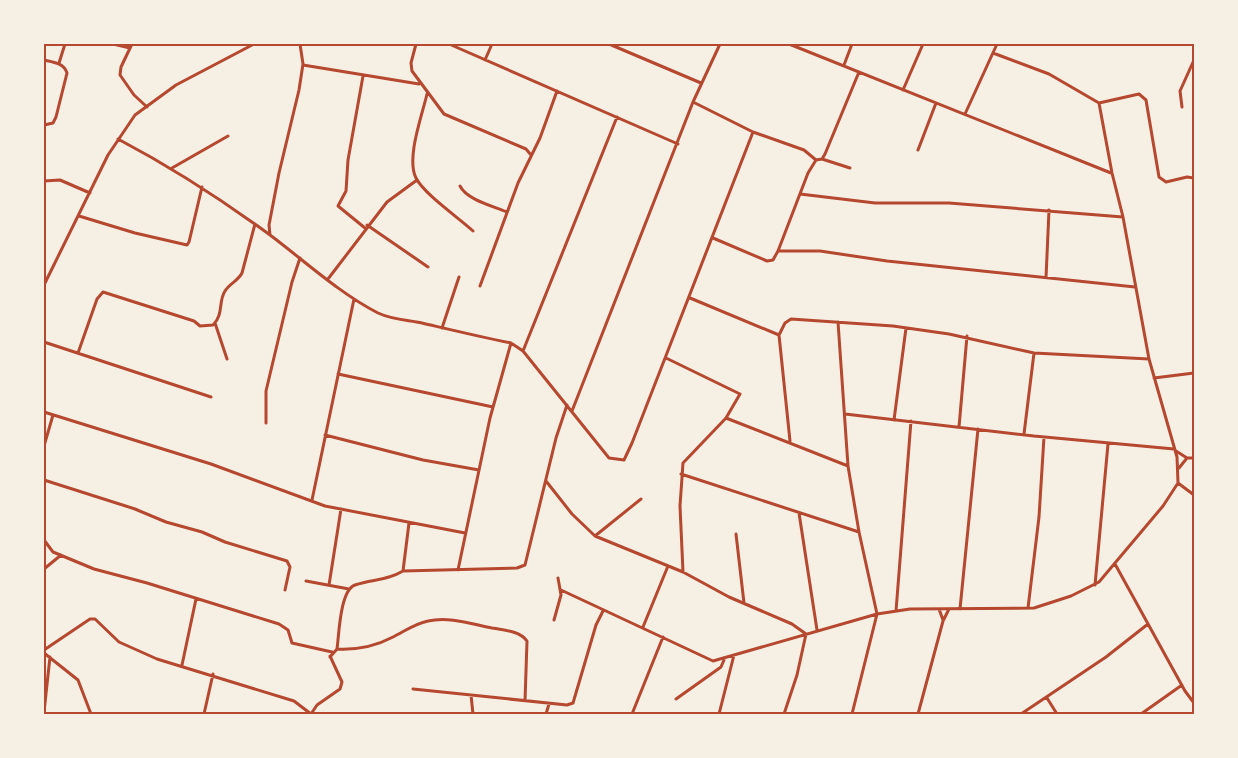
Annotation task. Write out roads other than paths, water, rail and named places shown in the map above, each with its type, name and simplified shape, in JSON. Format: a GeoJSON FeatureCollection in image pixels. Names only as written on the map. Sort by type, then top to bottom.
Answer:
{"type":"FeatureCollection","features":[{"type":"Feature","properties":{"kind":"street"},"geometry":{"type":"LineString","coordinates":[[59,63],[65,44]]}},
{"type":"Feature","properties":{"kind":"street"},"geometry":{"type":"LineString","coordinates":[[113,44],[131,46],[121,67],[120,75],[134,95],[147,107]]}},
{"type":"Feature","properties":{"kind":"street"},"geometry":{"type":"LineString","coordinates":[[44,285],[118,139],[135,115],[176,85],[254,44]]}},
{"type":"Feature","properties":{"kind":"street"},"geometry":{"type":"LineString","coordinates":[[270,235],[268,225],[303,65],[300,44]]}},
{"type":"Feature","properties":{"kind":"street"},"geometry":{"type":"LineString","coordinates":[[416,44],[411,63],[412,71],[444,114],[526,149],[531,155]]}},
{"type":"Feature","properties":{"kind":"street"},"geometry":{"type":"LineString","coordinates":[[449,44],[678,144]]}},
{"type":"Feature","properties":{"kind":"street"},"geometry":{"type":"LineString","coordinates":[[485,60],[492,44]]}},
{"type":"Feature","properties":{"kind":"street"},"geometry":{"type":"LineString","coordinates":[[609,44],[701,83]]}},
{"type":"Feature","properties":{"kind":"street"},"geometry":{"type":"LineString","coordinates":[[572,412],[693,102],[720,44]]}},
{"type":"Feature","properties":{"kind":"street"},"geometry":{"type":"LineString","coordinates":[[789,44],[1112,173]]}},
{"type":"Feature","properties":{"kind":"street"},"geometry":{"type":"LineString","coordinates":[[844,65],[852,44]]}},
{"type":"Feature","properties":{"kind":"street"},"geometry":{"type":"LineString","coordinates":[[903,90],[923,44]]}},
{"type":"Feature","properties":{"kind":"street"},"geometry":{"type":"LineString","coordinates":[[965,114],[997,44]]}},
{"type":"Feature","properties":{"kind":"street"},"geometry":{"type":"LineString","coordinates":[[1121,44],[1128,44]]}},
{"type":"Feature","properties":{"kind":"street"},"geometry":{"type":"LineString","coordinates":[[993,53],[1049,74],[1098,103],[1139,94],[1144,96],[1148,108],[1159,177],[1166,182],[1187,177],[1194,178]]}},
{"type":"Feature","properties":{"kind":"street"},"geometry":{"type":"LineString","coordinates":[[44,60],[59,63],[66,69],[67,79],[56,117],[52,123],[44,125]]}},
{"type":"Feature","properties":{"kind":"street"},"geometry":{"type":"LineString","coordinates":[[1182,107],[1180,91],[1194,60]]}},
{"type":"Feature","properties":{"kind":"street"},"geometry":{"type":"LineString","coordinates":[[303,65],[420,84]]}},
{"type":"Feature","properties":{"kind":"street"},"geometry":{"type":"LineString","coordinates":[[822,159],[859,72]]}},
{"type":"Feature","properties":{"kind":"street"},"geometry":{"type":"LineString","coordinates":[[363,76],[350,151],[346,191],[338,206],[366,227],[428,267]]}},
{"type":"Feature","properties":{"kind":"street"},"geometry":{"type":"LineString","coordinates":[[480,286],[507,212],[557,91]]}},
{"type":"Feature","properties":{"kind":"street"},"geometry":{"type":"LineString","coordinates":[[428,94],[414,153],[414,169],[417,180],[473,231]]}},
{"type":"Feature","properties":{"kind":"street"},"geometry":{"type":"LineString","coordinates":[[693,102],[753,132],[804,150],[816,160],[822,159],[850,168]]}},
{"type":"Feature","properties":{"kind":"street"},"geometry":{"type":"LineString","coordinates":[[918,150],[936,103]]}},
{"type":"Feature","properties":{"kind":"street"},"geometry":{"type":"LineString","coordinates":[[561,590],[603,611],[621,616],[713,661],[877,614],[939,609],[1028,608],[1071,596],[1095,585],[1163,506],[1178,483],[1175,450],[1149,359],[1123,217],[1098,103]]}},
{"type":"Feature","properties":{"kind":"street"},"geometry":{"type":"LineString","coordinates":[[523,351],[617,117]]}},
{"type":"Feature","properties":{"kind":"street"},"geometry":{"type":"LineString","coordinates":[[118,139],[172,168],[202,188],[255,224],[354,299],[380,314],[511,343],[523,351],[609,458],[621,461],[624,460],[666,358],[753,132]]}},
{"type":"Feature","properties":{"kind":"street"},"geometry":{"type":"LineString","coordinates":[[172,168],[228,136]]}},
{"type":"Feature","properties":{"kind":"street"},"geometry":{"type":"LineString","coordinates":[[526,149],[535,148]]}},
{"type":"Feature","properties":{"kind":"street"},"geometry":{"type":"LineString","coordinates":[[712,238],[767,261],[773,260],[816,160]]}},
{"type":"Feature","properties":{"kind":"street"},"geometry":{"type":"LineString","coordinates":[[44,181],[60,180],[90,193]]}},
{"type":"Feature","properties":{"kind":"street"},"geometry":{"type":"LineString","coordinates":[[328,279],[387,202],[417,180]]}},
{"type":"Feature","properties":{"kind":"street"},"geometry":{"type":"LineString","coordinates":[[460,186],[462,191],[473,198],[507,212]]}},
{"type":"Feature","properties":{"kind":"street"},"geometry":{"type":"LineString","coordinates":[[79,216],[187,245],[191,236],[202,188]]}},
{"type":"Feature","properties":{"kind":"street"},"geometry":{"type":"LineString","coordinates":[[800,194],[875,203],[949,203],[1123,217]]}},
{"type":"Feature","properties":{"kind":"street"},"geometry":{"type":"LineString","coordinates":[[1046,278],[1049,210]]}},
{"type":"Feature","properties":{"kind":"street"},"geometry":{"type":"LineString","coordinates":[[78,353],[97,299],[103,292],[185,318],[200,326],[206,327],[215,323],[222,309],[224,292],[239,279],[242,273],[255,224]]}},
{"type":"Feature","properties":{"kind":"street"},"geometry":{"type":"LineString","coordinates":[[260,228],[268,225]]}},
{"type":"Feature","properties":{"kind":"street"},"geometry":{"type":"LineString","coordinates":[[778,251],[820,251],[887,261],[1135,287]]}},
{"type":"Feature","properties":{"kind":"street"},"geometry":{"type":"LineString","coordinates":[[266,423],[266,391],[292,282],[300,258]]}},
{"type":"Feature","properties":{"kind":"street"},"geometry":{"type":"LineString","coordinates":[[442,328],[459,277]]}},
{"type":"Feature","properties":{"kind":"street"},"geometry":{"type":"LineString","coordinates":[[690,298],[779,335]]}},
{"type":"Feature","properties":{"kind":"street"},"geometry":{"type":"LineString","coordinates":[[312,500],[324,435],[354,299]]}},
{"type":"Feature","properties":{"kind":"street"},"geometry":{"type":"LineString","coordinates":[[790,441],[779,335],[785,323],[792,319],[906,328],[967,336],[1034,353],[1149,359]]}},
{"type":"Feature","properties":{"kind":"street"},"geometry":{"type":"LineString","coordinates":[[838,322],[848,466],[859,532],[877,614],[852,714]]}},
{"type":"Feature","properties":{"kind":"street"},"geometry":{"type":"LineString","coordinates":[[215,323],[226,359]]}},
{"type":"Feature","properties":{"kind":"street"},"geometry":{"type":"LineString","coordinates":[[894,420],[906,328]]}},
{"type":"Feature","properties":{"kind":"street"},"geometry":{"type":"LineString","coordinates":[[959,427],[967,336]]}},
{"type":"Feature","properties":{"kind":"street"},"geometry":{"type":"LineString","coordinates":[[44,342],[211,397]]}},
{"type":"Feature","properties":{"kind":"street"},"geometry":{"type":"LineString","coordinates":[[458,570],[493,407],[511,343]]}},
{"type":"Feature","properties":{"kind":"street"},"geometry":{"type":"LineString","coordinates":[[1024,434],[1034,353]]}},
{"type":"Feature","properties":{"kind":"street"},"geometry":{"type":"LineString","coordinates":[[666,358],[738,392],[739,398],[726,418],[683,463],[680,506],[683,572]]}},
{"type":"Feature","properties":{"kind":"street"},"geometry":{"type":"LineString","coordinates":[[1154,378],[1194,372]]}},
{"type":"Feature","properties":{"kind":"street"},"geometry":{"type":"LineString","coordinates":[[338,374],[493,407]]}},
{"type":"Feature","properties":{"kind":"street"},"geometry":{"type":"LineString","coordinates":[[337,649],[346,594],[354,586],[390,579],[403,571],[517,568],[525,565],[556,438],[567,405]]}},
{"type":"Feature","properties":{"kind":"street"},"geometry":{"type":"LineString","coordinates":[[44,412],[211,464],[325,506],[466,533]]}},
{"type":"Feature","properties":{"kind":"street"},"geometry":{"type":"LineString","coordinates":[[845,414],[1175,450],[1187,458],[1194,458]]}},
{"type":"Feature","properties":{"kind":"street"},"geometry":{"type":"LineString","coordinates":[[44,446],[53,415]]}},
{"type":"Feature","properties":{"kind":"street"},"geometry":{"type":"LineString","coordinates":[[726,418],[790,441],[816,455],[848,466]]}},
{"type":"Feature","properties":{"kind":"street"},"geometry":{"type":"LineString","coordinates":[[896,611],[911,421]]}},
{"type":"Feature","properties":{"kind":"street"},"geometry":{"type":"LineString","coordinates":[[960,609],[978,429]]}},
{"type":"Feature","properties":{"kind":"street"},"geometry":{"type":"LineString","coordinates":[[324,435],[423,460],[479,470]]}},
{"type":"Feature","properties":{"kind":"street"},"geometry":{"type":"LineString","coordinates":[[1028,608],[1039,516],[1044,437]]}},
{"type":"Feature","properties":{"kind":"street"},"geometry":{"type":"LineString","coordinates":[[1095,585],[1108,444]]}},
{"type":"Feature","properties":{"kind":"street"},"geometry":{"type":"LineString","coordinates":[[1178,468],[1187,458]]}},
{"type":"Feature","properties":{"kind":"street"},"geometry":{"type":"LineString","coordinates":[[681,474],[859,532]]}},
{"type":"Feature","properties":{"kind":"street"},"geometry":{"type":"LineString","coordinates":[[44,480],[135,509],[166,522],[202,532],[224,542],[287,561],[290,568],[285,590]]}},
{"type":"Feature","properties":{"kind":"street"},"geometry":{"type":"LineString","coordinates":[[546,481],[572,514],[596,536],[683,572],[729,597],[792,624],[806,634]]}},
{"type":"Feature","properties":{"kind":"street"},"geometry":{"type":"LineString","coordinates":[[1178,483],[1194,496]]}},
{"type":"Feature","properties":{"kind":"street"},"geometry":{"type":"LineString","coordinates":[[596,536],[641,499]]}},
{"type":"Feature","properties":{"kind":"street"},"geometry":{"type":"LineString","coordinates":[[328,585],[341,509]]}},
{"type":"Feature","properties":{"kind":"street"},"geometry":{"type":"LineString","coordinates":[[799,513],[817,630]]}},
{"type":"Feature","properties":{"kind":"street"},"geometry":{"type":"LineString","coordinates":[[403,571],[409,523]]}},
{"type":"Feature","properties":{"kind":"street"},"geometry":{"type":"LineString","coordinates":[[736,534],[744,603]]}},
{"type":"Feature","properties":{"kind":"street"},"geometry":{"type":"LineString","coordinates":[[44,540],[53,552],[94,569],[279,624],[288,630],[292,643],[332,652]]}},
{"type":"Feature","properties":{"kind":"street"},"geometry":{"type":"LineString","coordinates":[[44,569],[61,556]]}},
{"type":"Feature","properties":{"kind":"street"},"geometry":{"type":"LineString","coordinates":[[1115,564],[1182,685],[1194,703]]}},
{"type":"Feature","properties":{"kind":"street"},"geometry":{"type":"LineString","coordinates":[[643,627],[668,566]]}},
{"type":"Feature","properties":{"kind":"street"},"geometry":{"type":"LineString","coordinates":[[554,620],[561,590],[558,578]]}},
{"type":"Feature","properties":{"kind":"street"},"geometry":{"type":"LineString","coordinates":[[306,581],[349,589]]}},
{"type":"Feature","properties":{"kind":"street"},"geometry":{"type":"LineString","coordinates":[[182,665],[196,599]]}},
{"type":"Feature","properties":{"kind":"street"},"geometry":{"type":"LineString","coordinates":[[939,609],[943,621]]}},
{"type":"Feature","properties":{"kind":"street"},"geometry":{"type":"LineString","coordinates":[[918,714],[943,621],[949,609]]}},
{"type":"Feature","properties":{"kind":"street"},"geometry":{"type":"LineString","coordinates":[[413,688],[549,704],[567,705],[573,703],[596,625],[603,611]]}},
{"type":"Feature","properties":{"kind":"street"},"geometry":{"type":"LineString","coordinates":[[91,714],[78,680],[44,651],[92,618],[119,642],[157,659],[213,674],[294,701],[311,714],[317,705],[342,686],[342,682],[327,651]]}},
{"type":"Feature","properties":{"kind":"street"},"geometry":{"type":"LineString","coordinates":[[330,657],[332,652],[337,649],[358,648],[386,640],[413,625],[430,620],[456,622],[521,635],[526,639],[528,645],[525,701]]}},
{"type":"Feature","properties":{"kind":"street"},"geometry":{"type":"LineString","coordinates":[[1021,714],[1106,657],[1148,624]]}},
{"type":"Feature","properties":{"kind":"street"},"geometry":{"type":"LineString","coordinates":[[784,714],[798,675],[806,634]]}},
{"type":"Feature","properties":{"kind":"street"},"geometry":{"type":"LineString","coordinates":[[632,714],[663,637]]}},
{"type":"Feature","properties":{"kind":"street"},"geometry":{"type":"LineString","coordinates":[[718,714],[734,654]]}},
{"type":"Feature","properties":{"kind":"street"},"geometry":{"type":"LineString","coordinates":[[44,712],[50,657]]}},
{"type":"Feature","properties":{"kind":"street"},"geometry":{"type":"LineString","coordinates":[[676,699],[720,667],[725,659]]}},
{"type":"Feature","properties":{"kind":"street"},"geometry":{"type":"LineString","coordinates":[[204,714],[213,674]]}},
{"type":"Feature","properties":{"kind":"street"},"geometry":{"type":"LineString","coordinates":[[1141,714],[1182,685]]}},
{"type":"Feature","properties":{"kind":"street"},"geometry":{"type":"LineString","coordinates":[[471,695],[473,714]]}},
{"type":"Feature","properties":{"kind":"street"},"geometry":{"type":"LineString","coordinates":[[1047,698],[1056,714]]}},
{"type":"Feature","properties":{"kind":"street"},"geometry":{"type":"LineString","coordinates":[[546,714],[549,704]]}}]}
